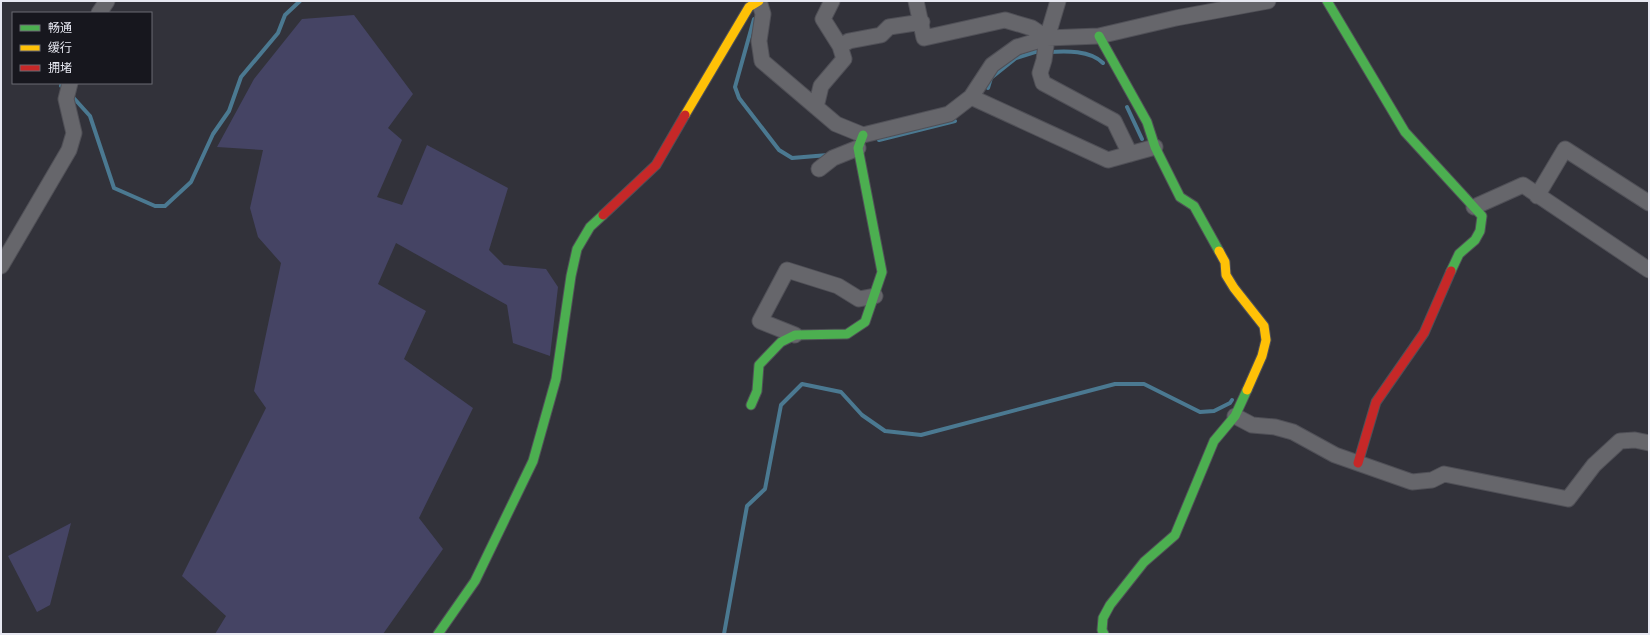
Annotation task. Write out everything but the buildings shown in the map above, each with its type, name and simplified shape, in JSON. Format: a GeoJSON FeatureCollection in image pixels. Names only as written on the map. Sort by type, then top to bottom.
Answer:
{"type":"FeatureCollection","features":[{"type":"Feature","properties":{"kind":"street"},"geometry":{"type":"LineString","coordinates":[[100,12],[107,1]]}},
{"type":"Feature","properties":{"kind":"street"},"geometry":{"type":"LineString","coordinates":[[816,107],[821,86],[844,59],[840,46],[823,19],[832,1]]}},
{"type":"Feature","properties":{"kind":"street"},"geometry":{"type":"LineString","coordinates":[[916,1],[922,22],[924,38],[1006,20],[1032,28],[1046,47]]}},
{"type":"Feature","properties":{"kind":"street"},"geometry":{"type":"LineString","coordinates":[[1058,1],[1040,73],[1043,83],[1114,121],[1144,150],[1180,197],[1194,206],[1225,262],[1226,275],[1234,288],[1264,326],[1266,340],[1262,356],[1235,416],[1214,441],[1175,535],[1144,562],[1110,605],[1103,618],[1102,630],[1104,634]]}},
{"type":"Feature","properties":{"kind":"street"},"geometry":{"type":"LineString","coordinates":[[819,169],[833,158],[860,142],[949,114],[971,97],[992,65],[1017,47],[1046,47],[1176,18],[1267,1]]}},
{"type":"Feature","properties":{"kind":"street"},"geometry":{"type":"LineString","coordinates":[[1327,1],[1406,132],[1482,216],[1480,231],[1475,240],[1459,254],[1424,333],[1376,402],[1358,463]]}},
{"type":"Feature","properties":{"kind":"street"},"geometry":{"type":"LineString","coordinates":[[438,634],[475,581],[533,461],[556,379],[571,276],[577,249],[590,227],[656,165],[754,3],[763,14],[759,41],[762,61],[836,124],[860,142],[882,272],[875,296],[865,322],[847,334],[795,335],[760,321],[787,270],[838,286],[860,299],[875,296]]}},
{"type":"Feature","properties":{"kind":"street"},"geometry":{"type":"LineString","coordinates":[[840,46],[849,41],[881,35],[889,27],[922,22]]}},
{"type":"Feature","properties":{"kind":"street"},"geometry":{"type":"LineString","coordinates":[[1099,36],[1147,122],[1144,150]]}},
{"type":"Feature","properties":{"kind":"street"},"geometry":{"type":"LineString","coordinates":[[1,266],[69,150],[74,133],[69,89]]}},
{"type":"Feature","properties":{"kind":"street"},"geometry":{"type":"LineString","coordinates":[[971,97],[1108,160],[1144,150]]}},
{"type":"Feature","properties":{"kind":"street"},"geometry":{"type":"LineString","coordinates":[[1537,196],[1565,149],[1649,203]]}},
{"type":"Feature","properties":{"kind":"street"},"geometry":{"type":"LineString","coordinates":[[1474,206],[1523,185],[1537,196],[1649,270]]}},
{"type":"Feature","properties":{"kind":"street"},"geometry":{"type":"LineString","coordinates":[[750,405],[757,391],[759,365],[781,342],[795,335]]}},
{"type":"Feature","properties":{"kind":"street"},"geometry":{"type":"LineString","coordinates":[[1235,416],[1252,425],[1275,427],[1293,432],[1336,455],[1412,482],[1432,480],[1444,474],[1568,499],[1594,465],[1620,441],[1635,440],[1649,443]]}},
{"type":"Feature","properties":{"kind":"shaded area"},"geometry":{"type":"Polygon","coordinates":[[[354,15],[413,94],[388,128],[402,140],[377,197],[402,205],[427,145],[508,188],[489,250],[504,265],[546,269],[558,287],[550,356],[513,343],[507,305],[396,243],[378,284],[426,311],[404,359],[473,408],[419,518],[443,549],[383,634],[215,634],[226,616],[182,576],[266,408],[254,391],[281,263],[258,237],[250,208],[263,150],[217,147],[254,79],[302,19],[354,15]]]}},
{"type":"Feature","properties":{"kind":"shaded area"},"geometry":{"type":"Polygon","coordinates":[[[71,523],[50,605],[37,612],[8,556],[71,523]]]}},
{"type":"Feature","properties":{"kind":"waterway"},"geometry":{"type":"LineString","coordinates":[[71,95],[90,116],[114,188],[155,206],[165,206],[191,182],[213,134],[229,111],[241,77],[278,33],[285,15],[300,1]]}},
{"type":"Feature","properties":{"kind":"waterway"},"geometry":{"type":"LineString","coordinates":[[754,19],[735,87],[739,98],[779,150],[792,158],[828,155]]}},
{"type":"Feature","properties":{"kind":"waterway"},"geometry":{"type":"LineString","coordinates":[[988,88],[991,78],[1016,58],[1035,52],[1042,52]]}},
{"type":"Feature","properties":{"kind":"waterway"},"geometry":{"type":"LineString","coordinates":[[1049,52],[1078,52],[1098,59],[1103,63]]}},
{"type":"Feature","properties":{"kind":"waterway"},"geometry":{"type":"LineString","coordinates":[[62,84],[61,86],[65,89]]}},
{"type":"Feature","properties":{"kind":"waterway"},"geometry":{"type":"LineString","coordinates":[[1127,107],[1142,139]]}},
{"type":"Feature","properties":{"kind":"waterway"},"geometry":{"type":"LineString","coordinates":[[879,140],[955,121]]}},
{"type":"Feature","properties":{"kind":"waterway"},"geometry":{"type":"LineString","coordinates":[[724,634],[747,506],[765,489],[781,405],[802,384],[841,392],[862,415],[885,431],[921,435],[1115,384],[1144,384],[1200,412],[1214,411],[1230,403],[1232,400]]}},
{"type":"Feature","properties":{"kind":"traffic: fast"},"geometry":{"type":"LineString","coordinates":[[1327,1],[1405,132],[1482,216],[1480,231],[1475,240],[1459,254],[1451,271]]}},
{"type":"Feature","properties":{"kind":"traffic: fast"},"geometry":{"type":"LineString","coordinates":[[1099,36],[1147,122],[1155,147],[1180,197],[1194,206],[1219,251]]}},
{"type":"Feature","properties":{"kind":"traffic: fast"},"geometry":{"type":"LineString","coordinates":[[751,405],[757,391],[759,365],[781,342],[795,335],[847,334],[865,322],[882,272],[858,148],[863,135]]}},
{"type":"Feature","properties":{"kind":"traffic: fast"},"geometry":{"type":"LineString","coordinates":[[438,634],[475,581],[533,461],[556,379],[571,276],[577,249],[590,227],[603,215]]}},
{"type":"Feature","properties":{"kind":"traffic: fast"},"geometry":{"type":"LineString","coordinates":[[1104,634],[1102,630],[1103,618],[1110,605],[1144,562],[1175,535],[1214,441],[1235,416],[1247,390]]}},
{"type":"Feature","properties":{"kind":"traffic: slow"},"geometry":{"type":"LineString","coordinates":[[685,115],[749,7],[759,1]]}},
{"type":"Feature","properties":{"kind":"traffic: slow"},"geometry":{"type":"LineString","coordinates":[[1219,251],[1225,262],[1226,275],[1234,288],[1264,326],[1266,340],[1262,356],[1247,390]]}},
{"type":"Feature","properties":{"kind":"traffic: jam"},"geometry":{"type":"LineString","coordinates":[[603,215],[656,165],[685,115]]}},
{"type":"Feature","properties":{"kind":"traffic: jam"},"geometry":{"type":"LineString","coordinates":[[1358,463],[1376,402],[1424,333],[1451,271]]}}]}
